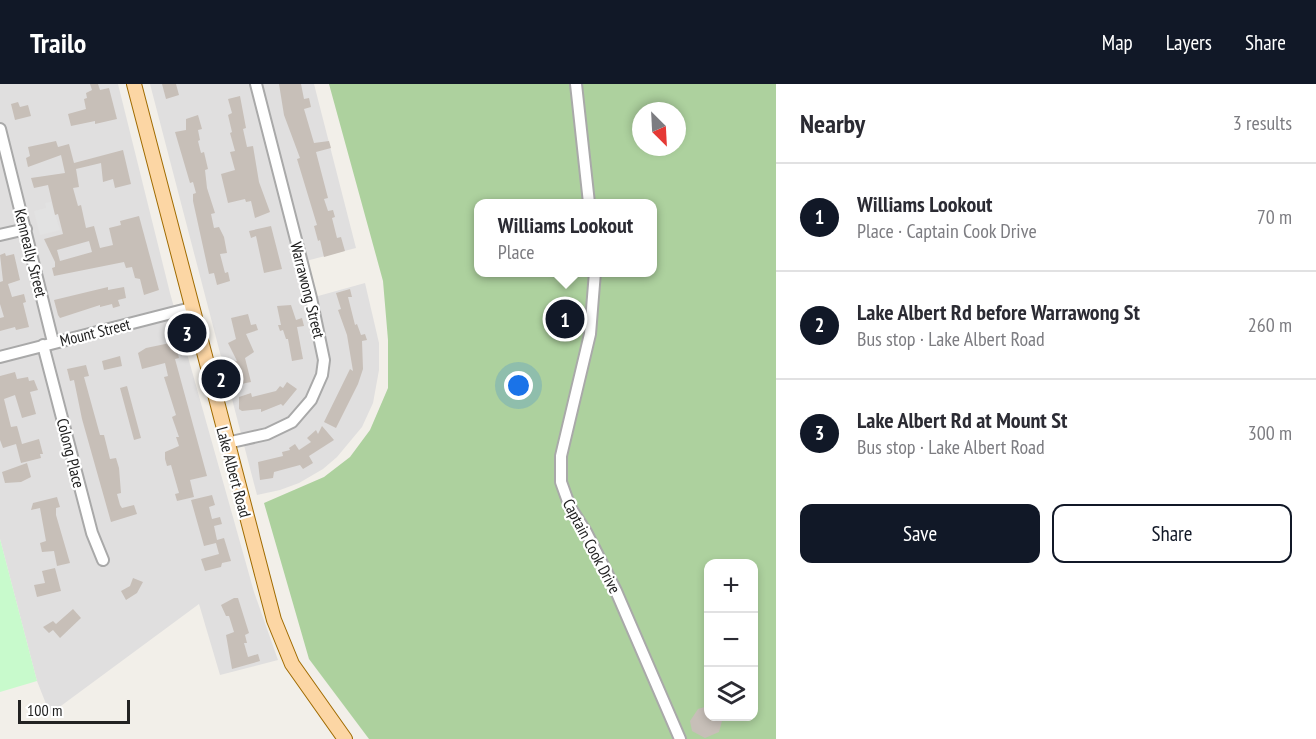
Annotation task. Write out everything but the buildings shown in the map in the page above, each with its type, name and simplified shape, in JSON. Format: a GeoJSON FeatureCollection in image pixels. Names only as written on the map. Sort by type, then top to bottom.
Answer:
{"type":"FeatureCollection","features":[{"type":"Feature","properties":{"kind":"main road","name":"Lake Albert Road"},"geometry":{"type":"LineString","coordinates":[[134,84],[227,444],[282,642],[305,684],[345,739]]}},
{"type":"Feature","properties":{"kind":"street","name":"Warrawong Street"},"geometry":{"type":"LineString","coordinates":[[227,444],[267,434],[292,422],[311,400],[317,389],[324,360],[256,84]]}},
{"type":"Feature","properties":{"kind":"street"},"geometry":{"type":"LineString","coordinates":[[576,84],[588,199]]}},
{"type":"Feature","properties":{"kind":"street","name":"Kenneally Street"},"geometry":{"type":"LineString","coordinates":[[0,129],[26,229],[48,344]]}},
{"type":"Feature","properties":{"kind":"street"},"geometry":{"type":"LineString","coordinates":[[0,235],[26,229]]}},
{"type":"Feature","properties":{"kind":"street","name":"Captain Cook Drive"},"geometry":{"type":"LineString","coordinates":[[595,277],[590,334],[561,456],[561,482],[570,507],[586,532],[616,591],[680,739]]}},
{"type":"Feature","properties":{"kind":"street","name":"Mount Street"},"geometry":{"type":"LineString","coordinates":[[0,357],[191,308]]}},
{"type":"Feature","properties":{"kind":"street","name":"Colong Place"},"geometry":{"type":"LineString","coordinates":[[48,344],[92,534],[103,560]]}},
{"type":"Feature","properties":{"kind":"shaded area"},"geometry":{"type":"Polygon","coordinates":[[[0,84],[118,84],[170,293],[254,592],[278,660],[220,675],[199,604],[50,714],[37,681],[0,539],[0,84]]]}},
{"type":"Feature","properties":{"kind":"shaded area"},"geometry":{"type":"Polygon","coordinates":[[[150,84],[314,84],[356,248],[302,262],[311,298],[365,283],[379,343],[379,370],[373,403],[362,427],[337,457],[323,469],[299,483],[280,490],[257,495],[150,84]]]}},
{"type":"Feature","properties":{"kind":"shaded area"},"geometry":{"type":"Polygon","coordinates":[[[51,202],[60,230],[40,235],[34,211],[46,208],[45,203],[51,202]]]}},
{"type":"Feature","properties":{"kind":"green space"},"geometry":{"type":"Polygon","coordinates":[[[329,84],[776,84],[776,739],[369,739],[309,659],[264,503],[324,477],[350,457],[370,430],[388,388],[388,340],[383,281],[329,84]]]}},
{"type":"Feature","properties":{"kind":"green space"},"geometry":{"type":"Polygon","coordinates":[[[0,539],[37,681],[0,692],[0,539]]]}},
{"type":"Feature","properties":{"kind":"place","name":"Williams Lookout"},"geometry":{"type":"Point","coordinates":[565,319]}},
{"type":"Feature","properties":{"kind":"place","name":"Lake Albert Rd at Mount St"},"geometry":{"type":"Point","coordinates":[187,333]}},
{"type":"Feature","properties":{"kind":"place","name":"Lake Albert Rd before Warrawong St"},"geometry":{"type":"Point","coordinates":[221,379]}}]}
